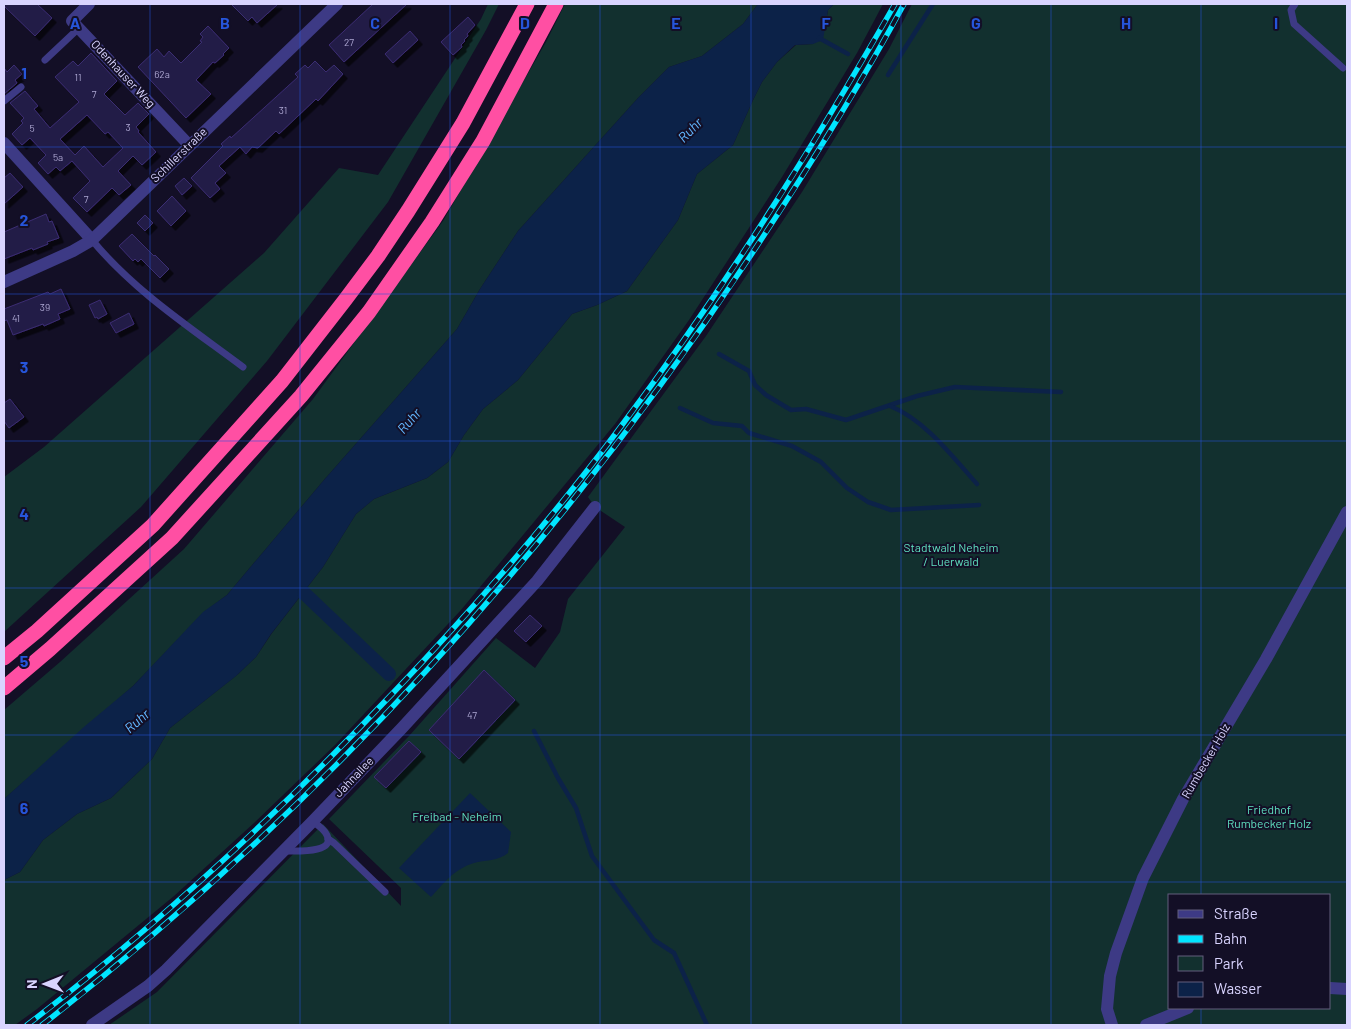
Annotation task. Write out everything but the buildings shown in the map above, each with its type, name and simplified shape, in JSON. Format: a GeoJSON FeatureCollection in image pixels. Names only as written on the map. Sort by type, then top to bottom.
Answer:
{"type":"FeatureCollection","features":[{"type":"Feature","properties":{"kind":"highway"},"geometry":{"type":"LineString","coordinates":[[4,658],[37,631],[153,525],[282,381],[378,256],[408,210],[462,123],[527,4]]}},
{"type":"Feature","properties":{"kind":"highway"},"geometry":{"type":"LineString","coordinates":[[4,688],[50,649],[172,538],[301,396],[368,312],[432,222],[483,141],[556,4]]}},
{"type":"Feature","properties":{"kind":"street"},"geometry":{"type":"LineString","coordinates":[[79,28],[72,21],[89,4]]}},
{"type":"Feature","properties":{"kind":"street","name":"Schillerstraße"},"geometry":{"type":"LineString","coordinates":[[4,282],[65,255],[92,240],[337,4]]}},
{"type":"Feature","properties":{"kind":"street","name":"Odenhauser Weg"},"geometry":{"type":"LineString","coordinates":[[79,28],[189,145]]}},
{"type":"Feature","properties":{"kind":"street"},"geometry":{"type":"LineString","coordinates":[[4,143],[92,240]]}},
{"type":"Feature","properties":{"kind":"street","name":"Jahnallee"},"geometry":{"type":"LineString","coordinates":[[92,1025],[148,986],[314,822],[537,581],[595,507]]}},
{"type":"Feature","properties":{"kind":"street","name":"Rumbecker Holz"},"geometry":{"type":"LineString","coordinates":[[1112,1025],[1107,1009],[1110,976],[1116,953],[1143,878],[1184,799],[1266,659],[1347,512]]}},
{"type":"Feature","properties":{"kind":"street"},"geometry":{"type":"LineString","coordinates":[[1331,988],[1347,989]]}},
{"type":"Feature","properties":{"kind":"street"},"geometry":{"type":"LineString","coordinates":[[1146,1025],[1186,1009]]}},
{"type":"Feature","properties":{"kind":"lane"},"geometry":{"type":"LineString","coordinates":[[1295,4],[1292,10],[1294,24],[1343,68]]}},
{"type":"Feature","properties":{"kind":"lane"},"geometry":{"type":"LineString","coordinates":[[45,60],[79,28]]}},
{"type":"Feature","properties":{"kind":"lane"},"geometry":{"type":"LineString","coordinates":[[4,101],[21,87]]}},
{"type":"Feature","properties":{"kind":"lane"},"geometry":{"type":"LineString","coordinates":[[92,240],[105,256],[159,304],[243,367]]}},
{"type":"Feature","properties":{"kind":"lane"},"geometry":{"type":"LineString","coordinates":[[284,851],[308,852],[326,845],[328,839],[326,833],[314,822]]}},
{"type":"Feature","properties":{"kind":"lane"},"geometry":{"type":"LineString","coordinates":[[328,839],[385,892]]}},
{"type":"Feature","properties":{"kind":"green space"},"geometry":{"type":"Polygon","coordinates":[[[488,4],[499,4],[388,202],[267,361],[141,507],[4,632],[4,477],[44,447],[264,253],[339,168],[378,175],[481,19],[488,4]]]}},
{"type":"Feature","properties":{"kind":"green space"},"geometry":{"type":"Polygon","coordinates":[[[565,4],[758,4],[743,24],[702,56],[669,67],[638,98],[518,231],[480,289],[457,329],[324,480],[227,595],[204,612],[133,686],[4,799],[4,710],[60,662],[184,549],[313,399],[443,221],[546,42],[565,4]]]}},
{"type":"Feature","properties":{"kind":"green space"},"geometry":{"type":"Polygon","coordinates":[[[834,4],[883,4],[857,53],[782,177],[689,320],[615,424],[461,610],[335,745],[174,896],[37,1009],[15,1025],[4,1025],[4,880],[20,872],[43,840],[77,814],[111,798],[152,759],[170,728],[237,675],[256,657],[323,567],[356,514],[374,499],[427,478],[448,462],[464,435],[483,409],[518,380],[572,314],[627,291],[678,220],[697,174],[733,145],[762,82],[777,62],[796,45],[813,44],[825,28],[828,10],[834,4]]]}},
{"type":"Feature","properties":{"kind":"green space","name":"Stadtwald Neheim / Luerwald"},"geometry":{"type":"Polygon","coordinates":[[[912,4],[1347,4],[1347,1025],[109,1025],[157,992],[323,824],[401,906],[401,888],[329,819],[409,736],[496,638],[535,668],[560,632],[568,599],[625,527],[595,507],[588,497],[706,336],[802,192],[889,49],[912,4]]]}},
{"type":"Feature","properties":{"kind":"water","name":"Ruhr"},"geometry":{"type":"Polygon","coordinates":[[[758,4],[834,4],[828,10],[823,40],[813,44],[795,45],[777,62],[762,82],[733,145],[697,174],[678,220],[627,291],[572,314],[518,380],[483,409],[464,435],[448,462],[427,478],[374,499],[356,514],[323,567],[271,634],[256,657],[236,676],[170,728],[152,759],[111,798],[77,814],[43,840],[20,872],[4,880],[4,799],[85,726],[133,686],[203,612],[227,595],[324,480],[457,329],[480,289],[518,231],[638,98],[669,67],[702,56],[743,24],[758,4]]]}},
{"type":"Feature","properties":{"kind":"water"},"geometry":{"type":"Polygon","coordinates":[[[470,793],[511,832],[508,853],[500,858],[474,863],[461,869],[450,877],[431,897],[399,868],[470,793]]]}},
{"type":"Feature","properties":{"kind":"waterway"},"geometry":{"type":"LineString","coordinates":[[888,75],[933,4]]}},
{"type":"Feature","properties":{"kind":"waterway"},"geometry":{"type":"LineString","coordinates":[[819,38],[848,54]]}},
{"type":"Feature","properties":{"kind":"waterway"},"geometry":{"type":"LineString","coordinates":[[719,354],[749,371],[755,385],[766,395],[791,410],[806,409],[846,420],[917,396],[955,387],[1061,392]]}},
{"type":"Feature","properties":{"kind":"waterway"},"geometry":{"type":"LineString","coordinates":[[890,406],[903,412],[926,429],[977,484]]}},
{"type":"Feature","properties":{"kind":"waterway"},"geometry":{"type":"LineString","coordinates":[[680,408],[713,423],[742,426],[749,433],[792,446],[821,462],[847,488],[868,502],[891,510],[979,505]]}},
{"type":"Feature","properties":{"kind":"waterway"},"geometry":{"type":"LineString","coordinates":[[304,593],[389,674]]}},
{"type":"Feature","properties":{"kind":"waterway"},"geometry":{"type":"LineString","coordinates":[[534,731],[576,808],[592,856],[654,940],[674,953],[707,1025]]}},
{"type":"Feature","properties":{"kind":"railway"},"geometry":{"type":"LineString","coordinates":[[27,1025],[124,948],[262,824],[393,693],[512,562],[568,495],[622,425],[696,323],[799,166],[895,4]]}},
{"type":"Feature","properties":{"kind":"railway"},"geometry":{"type":"LineString","coordinates":[[42,1025],[144,943],[242,856],[336,765],[427,670],[513,572],[596,471],[675,366],[790,196],[868,69],[904,4]]}},
{"type":"Feature","properties":{"kind":"park label","name":"Freibad - Neheim"},"geometry":{"type":"Point","coordinates":[457,817]}},
{"type":"Feature","properties":{"kind":"park label","name":"Friedhof Rumbecker Holz"},"geometry":{"type":"Point","coordinates":[1269,817]}}]}
